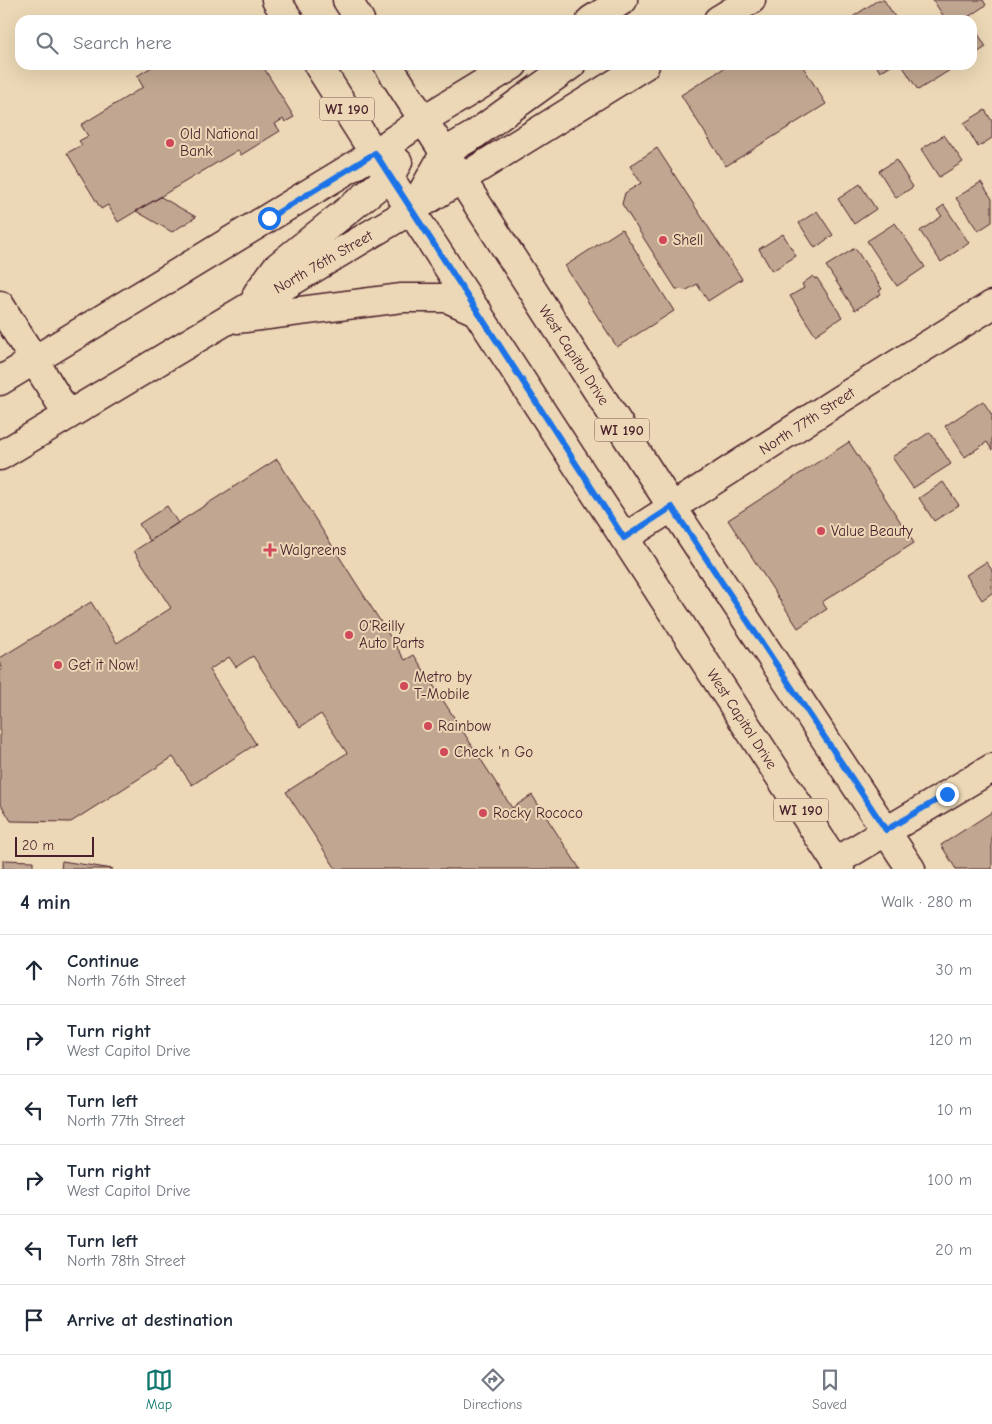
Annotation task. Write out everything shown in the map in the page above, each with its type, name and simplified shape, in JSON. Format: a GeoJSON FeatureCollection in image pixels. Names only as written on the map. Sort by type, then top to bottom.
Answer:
{"type":"FeatureCollection","features":[{"type":"Feature","properties":{"kind":"main road"},"geometry":{"type":"LineString","coordinates":[[276,0],[286,15]]}},
{"type":"Feature","properties":{"kind":"main road"},"geometry":{"type":"LineString","coordinates":[[347,0],[357,15]]}},
{"type":"Feature","properties":{"kind":"main road"},"geometry":{"type":"LineString","coordinates":[[599,15],[623,0]]}},
{"type":"Feature","properties":{"kind":"main road"},"geometry":{"type":"LineString","coordinates":[[623,15],[636,0]]}},
{"type":"Feature","properties":{"kind":"main road"},"geometry":{"type":"LineString","coordinates":[[726,15],[751,0]]}},
{"type":"Feature","properties":{"kind":"main road","name":"West Capitol Drive"},"geometry":{"type":"LineString","coordinates":[[321,70],[837,865]]}},
{"type":"Feature","properties":{"kind":"main road","name":"West Capitol Drive"},"geometry":{"type":"LineString","coordinates":[[391,70],[672,507],[911,869]]}},
{"type":"Feature","properties":{"kind":"main road"},"geometry":{"type":"LineString","coordinates":[[0,381],[375,153],[423,120],[506,70]]}},
{"type":"Feature","properties":{"kind":"main road"},"geometry":{"type":"LineString","coordinates":[[412,210],[445,152],[474,135],[564,70]]}},
{"type":"Feature","properties":{"kind":"main road","name":"North 76th Street"},"geometry":{"type":"LineString","coordinates":[[0,456],[412,210],[636,70]]}},
{"type":"Feature","properties":{"kind":"main road"},"geometry":{"type":"LineString","coordinates":[[236,314],[276,268],[389,177],[423,120]]}},
{"type":"Feature","properties":{"kind":"main road"},"geometry":{"type":"LineString","coordinates":[[236,314],[402,298],[447,298],[478,312]]}},
{"type":"Feature","properties":{"kind":"main road"},"geometry":{"type":"LineString","coordinates":[[0,305],[68,415]]}},
{"type":"Feature","properties":{"kind":"main road","name":"North 77th Street"},"geometry":{"type":"LineString","coordinates":[[624,538],[992,305]]}},
{"type":"Feature","properties":{"kind":"main road"},"geometry":{"type":"LineString","coordinates":[[837,865],[886,830],[992,768]]}},
{"type":"Feature","properties":{"kind":"building"},"geometry":{"type":"Polygon","coordinates":[[[878,0],[884,0],[894,15],[856,15],[878,0]]]}},
{"type":"Feature","properties":{"kind":"building"},"geometry":{"type":"Polygon","coordinates":[[[933,0],[983,0],[986,5],[971,15],[943,15],[933,0]]]}},
{"type":"Feature","properties":{"kind":"building"},"geometry":{"type":"Polygon","coordinates":[[[977,32],[986,47],[977,53],[977,32]]]}},
{"type":"Feature","properties":{"kind":"building","name":"Old National Bank"},"geometry":{"type":"Polygon","coordinates":[[[147,70],[265,70],[294,117],[285,122],[283,119],[275,124],[280,131],[241,155],[238,150],[118,222],[108,205],[101,209],[67,153],[82,145],[79,141],[88,136],[81,125],[143,87],[137,76],[147,70]]]}},
{"type":"Feature","properties":{"kind":"building"},"geometry":{"type":"Polygon","coordinates":[[[721,70],[805,70],[826,104],[726,166],[681,95],[721,70]]]}},
{"type":"Feature","properties":{"kind":"building"},"geometry":{"type":"Polygon","coordinates":[[[905,70],[950,70],[918,90],[905,70]]]}},
{"type":"Feature","properties":{"kind":"building"},"geometry":{"type":"Polygon","coordinates":[[[985,110],[992,121],[992,138],[978,147],[964,123],[985,110]]]}},
{"type":"Feature","properties":{"kind":"building"},"geometry":{"type":"Polygon","coordinates":[[[944,135],[963,162],[939,177],[921,149],[944,135]]]}},
{"type":"Feature","properties":{"kind":"building"},"geometry":{"type":"Polygon","coordinates":[[[657,148],[742,279],[708,301],[697,284],[687,290],[676,289],[622,204],[625,193],[641,183],[630,166],[657,148]]]}},
{"type":"Feature","properties":{"kind":"building"},"geometry":{"type":"Polygon","coordinates":[[[896,160],[913,187],[896,198],[879,171],[896,160]]]}},
{"type":"Feature","properties":{"kind":"building"},"geometry":{"type":"Polygon","coordinates":[[[981,182],[992,199],[992,222],[978,231],[956,198],[981,182]]]}},
{"type":"Feature","properties":{"kind":"building"},"geometry":{"type":"Polygon","coordinates":[[[860,184],[876,209],[854,224],[838,199],[860,184]]]}},
{"type":"Feature","properties":{"kind":"building"},"geometry":{"type":"Polygon","coordinates":[[[161,197],[196,217],[172,232],[136,211],[161,197]]]}},
{"type":"Feature","properties":{"kind":"building"},"geometry":{"type":"Polygon","coordinates":[[[944,205],[969,243],[941,262],[920,231],[942,216],[937,210],[944,205]]]}},
{"type":"Feature","properties":{"kind":"building"},"geometry":{"type":"Polygon","coordinates":[[[817,211],[833,235],[815,248],[799,223],[817,211]]]}},
{"type":"Feature","properties":{"kind":"building"},"geometry":{"type":"Polygon","coordinates":[[[895,223],[925,267],[897,286],[867,241],[895,223]]]}},
{"type":"Feature","properties":{"kind":"building"},"geometry":{"type":"Polygon","coordinates":[[[622,229],[674,311],[617,347],[565,266],[622,229]]]}},
{"type":"Feature","properties":{"kind":"building"},"geometry":{"type":"Polygon","coordinates":[[[783,234],[796,256],[772,271],[759,249],[783,234]]]}},
{"type":"Feature","properties":{"kind":"building"},"geometry":{"type":"Polygon","coordinates":[[[855,248],[882,289],[879,291],[881,294],[855,310],[826,266],[855,248]]]}},
{"type":"Feature","properties":{"kind":"building"},"geometry":{"type":"Polygon","coordinates":[[[813,276],[815,279],[817,278],[842,317],[815,335],[790,296],[804,288],[802,284],[813,276]]]}},
{"type":"Feature","properties":{"kind":"building"},"geometry":{"type":"Polygon","coordinates":[[[983,401],[992,415],[992,450],[987,442],[965,457],[945,426],[983,401]]]}},
{"type":"Feature","properties":{"kind":"building"},"geometry":{"type":"Polygon","coordinates":[[[930,432],[951,464],[913,488],[892,457],[930,432]]]}},
{"type":"Feature","properties":{"kind":"building","name":"Value Beauty"},"geometry":{"type":"Polygon","coordinates":[[[849,442],[914,543],[822,602],[827,609],[798,628],[728,520],[849,442]]]}},
{"type":"Feature","properties":{"kind":"building"},"geometry":{"type":"Polygon","coordinates":[[[277,459],[405,660],[414,655],[512,808],[532,795],[580,869],[336,869],[286,792],[347,753],[321,714],[300,727],[253,656],[236,667],[229,657],[209,670],[256,744],[192,785],[173,757],[71,822],[11,821],[0,803],[0,670],[2,669],[0,658],[91,602],[117,643],[171,608],[134,551],[277,459]]]}},
{"type":"Feature","properties":{"kind":"building"},"geometry":{"type":"Polygon","coordinates":[[[943,482],[959,505],[934,521],[919,498],[943,482]]]}},
{"type":"Feature","properties":{"kind":"building"},"geometry":{"type":"Polygon","coordinates":[[[167,506],[178,523],[150,541],[139,524],[167,506]]]}},
{"type":"Feature","properties":{"kind":"building"},"geometry":{"type":"Polygon","coordinates":[[[986,562],[992,570],[992,593],[982,600],[966,575],[986,562]]]}},
{"type":"Feature","properties":{"kind":"building"},"geometry":{"type":"Polygon","coordinates":[[[992,812],[992,869],[956,869],[941,845],[992,812]]]}},
{"type":"Feature","properties":{"kind":"building"},"geometry":{"type":"Polygon","coordinates":[[[3,860],[33,861],[33,869],[3,869],[3,860]]]}},
{"type":"Feature","properties":{"kind":"building"},"geometry":{"type":"Polygon","coordinates":[[[62,861],[113,869],[61,869],[62,861]]]}},
{"type":"Feature","properties":{"kind":"place","name":"Old National Bank"},"geometry":{"type":"Point","coordinates":[170,143]}},
{"type":"Feature","properties":{"kind":"place","name":"Shell"},"geometry":{"type":"Point","coordinates":[663,240]}},
{"type":"Feature","properties":{"kind":"place","name":"Value Beauty"},"geometry":{"type":"Point","coordinates":[821,531]}},
{"type":"Feature","properties":{"kind":"place","name":"Walgreens"},"geometry":{"type":"Point","coordinates":[270,550]}},
{"type":"Feature","properties":{"kind":"place","name":"O'Reilly Auto Parts"},"geometry":{"type":"Point","coordinates":[349,635]}},
{"type":"Feature","properties":{"kind":"place","name":"Get it Now!"},"geometry":{"type":"Point","coordinates":[58,665]}},
{"type":"Feature","properties":{"kind":"place","name":"Metro by T-Mobile"},"geometry":{"type":"Point","coordinates":[404,686]}},
{"type":"Feature","properties":{"kind":"place","name":"Rainbow"},"geometry":{"type":"Point","coordinates":[428,726]}},
{"type":"Feature","properties":{"kind":"place","name":"Check 'n Go"},"geometry":{"type":"Point","coordinates":[444,752]}},
{"type":"Feature","properties":{"kind":"place","name":"Rocky Rococo"},"geometry":{"type":"Point","coordinates":[483,813]}},
{"type":"Feature","properties":{"kind":"route"},"geometry":{"type":"LineString","coordinates":[[269,218],[375,153],[624,538],[672,507],[886,830],[947,794]]}}]}
